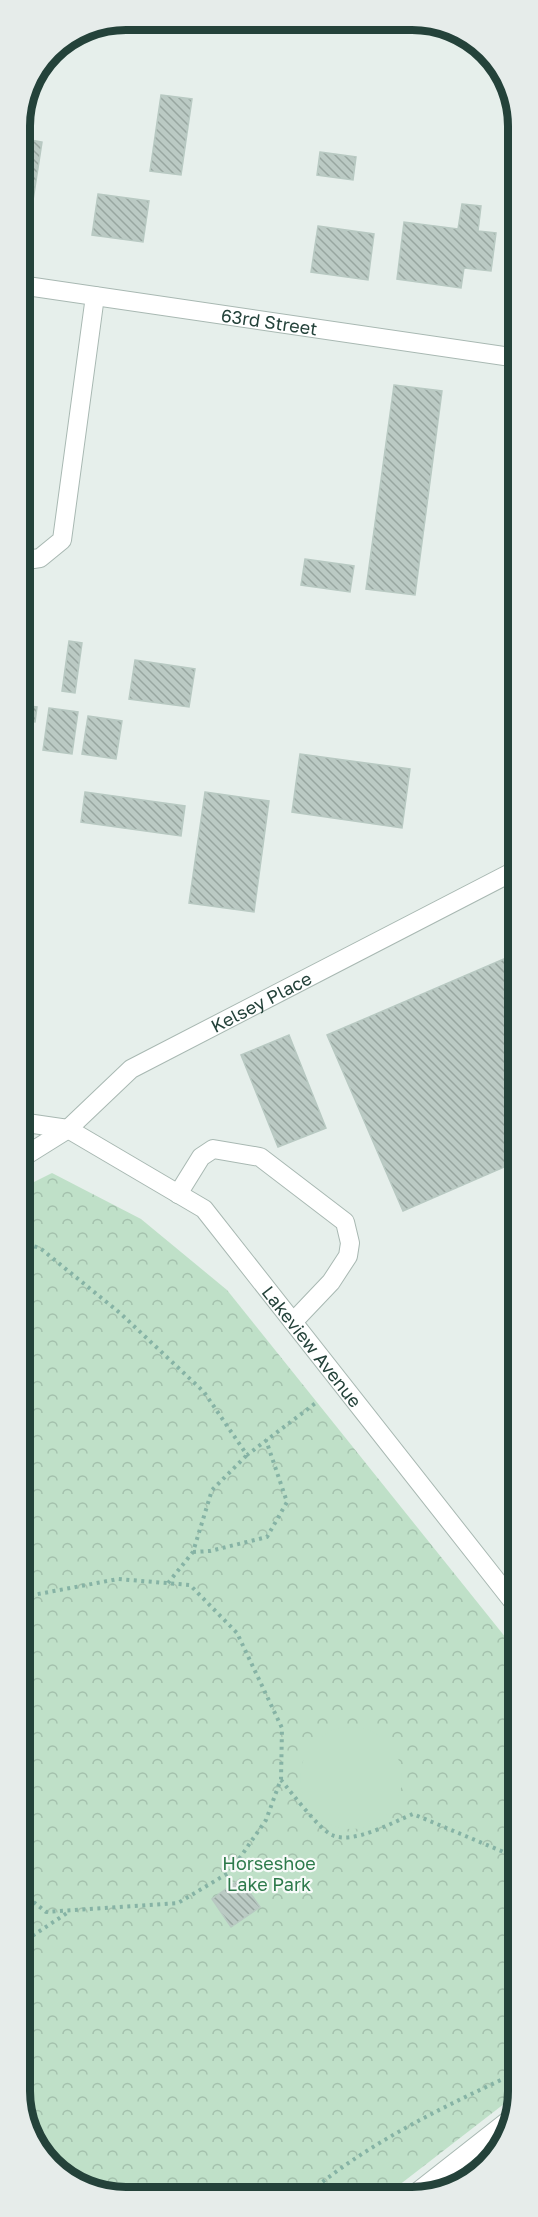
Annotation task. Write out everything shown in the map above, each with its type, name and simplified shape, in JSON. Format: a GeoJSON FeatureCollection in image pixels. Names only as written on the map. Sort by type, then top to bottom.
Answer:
{"type":"FeatureCollection","features":[{"type":"Feature","properties":{"kind":"street","name":"63rd Street"},"geometry":{"type":"LineString","coordinates":[[30,286],[508,357]]}},
{"type":"Feature","properties":{"kind":"street"},"geometry":{"type":"LineString","coordinates":[[30,560],[40,558],[62,540],[95,296]]}},
{"type":"Feature","properties":{"kind":"street","name":"Kelsey Place"},"geometry":{"type":"LineString","coordinates":[[30,1152],[68,1129],[131,1069],[508,874]]}},
{"type":"Feature","properties":{"kind":"street"},"geometry":{"type":"LineString","coordinates":[[30,1123],[68,1129]]}},
{"type":"Feature","properties":{"kind":"street","name":"Lakeview Avenue"},"geometry":{"type":"LineString","coordinates":[[68,1129],[204,1209],[508,1595]]}},
{"type":"Feature","properties":{"kind":"street"},"geometry":{"type":"LineString","coordinates":[[178,1194],[201,1157],[213,1149],[238,1153],[260,1157],[345,1222],[350,1243],[348,1256],[331,1282],[293,1322]]}},
{"type":"Feature","properties":{"kind":"street"},"geometry":{"type":"LineString","coordinates":[[425,2186],[502,2125]]}},
{"type":"Feature","properties":{"kind":"path"},"geometry":{"type":"LineString","coordinates":[[30,1245],[40,1248],[120,1313],[204,1392],[247,1455]]}},
{"type":"Feature","properties":{"kind":"path"},"geometry":{"type":"LineString","coordinates":[[168,1583],[193,1552],[212,1490],[247,1455],[317,1402]]}},
{"type":"Feature","properties":{"kind":"path"},"geometry":{"type":"LineString","coordinates":[[193,1552],[267,1537],[287,1502],[266,1440]]}},
{"type":"Feature","properties":{"kind":"path"},"geometry":{"type":"LineString","coordinates":[[30,1598],[33,1595],[118,1579],[190,1585],[237,1633],[282,1728],[281,1779],[266,1820],[230,1872],[178,1903],[46,1912],[30,1899]]}},
{"type":"Feature","properties":{"kind":"path"},"geometry":{"type":"LineString","coordinates":[[281,1779],[306,1811],[333,1836],[359,1837],[413,1814],[508,1854]]}},
{"type":"Feature","properties":{"kind":"path"},"geometry":{"type":"LineString","coordinates":[[30,1937],[69,1911]]}},
{"type":"Feature","properties":{"kind":"path"},"geometry":{"type":"LineString","coordinates":[[316,2187],[336,2170],[429,2114],[508,2077]]}},
{"type":"Feature","properties":{"kind":"green space","name":"Horseshoe Lake Park"},"geometry":{"type":"Polygon","coordinates":[[[52,1173],[141,1219],[227,1290],[508,1641],[507,2101],[397,2187],[126,2187],[107,2185],[78,2174],[63,2163],[46,2145],[33,2116],[30,2091],[30,1184],[52,1173]]]}},
{"type":"Feature","properties":{"kind":"green space"},"geometry":{"type":"Polygon","coordinates":[[[351,1727],[371,1731],[387,1742],[398,1758],[402,1778],[398,1798],[387,1814],[371,1825],[351,1829],[331,1825],[315,1814],[304,1798],[300,1778],[304,1758],[315,1742],[331,1731],[351,1727]]]}},
{"type":"Feature","properties":{"kind":"building"},"geometry":{"type":"Polygon","coordinates":[[[161,95],[192,99],[181,175],[150,171],[161,95]]]}},
{"type":"Feature","properties":{"kind":"building"},"geometry":{"type":"Polygon","coordinates":[[[30,140],[42,142],[30,213],[30,140]]]}},
{"type":"Feature","properties":{"kind":"building"},"geometry":{"type":"Polygon","coordinates":[[[320,152],[356,157],[353,180],[317,175],[320,152]]]}},
{"type":"Feature","properties":{"kind":"building"},"geometry":{"type":"Polygon","coordinates":[[[98,194],[149,201],[143,242],[92,235],[98,194]]]}},
{"type":"Feature","properties":{"kind":"building"},"geometry":{"type":"Polygon","coordinates":[[[462,204],[481,206],[478,231],[496,233],[491,271],[464,268],[461,288],[397,279],[404,222],[458,229],[462,204]]]}},
{"type":"Feature","properties":{"kind":"building"},"geometry":{"type":"Polygon","coordinates":[[[318,226],[374,234],[368,280],[311,272],[318,226]]]}},
{"type":"Feature","properties":{"kind":"building"},"geometry":{"type":"Polygon","coordinates":[[[394,385],[442,391],[415,595],[366,589],[394,385]]]}},
{"type":"Feature","properties":{"kind":"building"},"geometry":{"type":"Polygon","coordinates":[[[305,559],[354,566],[350,592],[301,585],[305,559]]]}},
{"type":"Feature","properties":{"kind":"building"},"geometry":{"type":"Polygon","coordinates":[[[69,641],[82,643],[75,693],[62,691],[69,641]]]}},
{"type":"Feature","properties":{"kind":"building"},"geometry":{"type":"Polygon","coordinates":[[[135,660],[195,669],[189,707],[129,699],[135,660]]]}},
{"type":"Feature","properties":{"kind":"building"},"geometry":{"type":"Polygon","coordinates":[[[30,706],[37,707],[35,722],[30,721],[30,706]]]}},
{"type":"Feature","properties":{"kind":"building"},"geometry":{"type":"Polygon","coordinates":[[[49,708],[78,712],[72,754],[43,750],[49,708]]]}},
{"type":"Feature","properties":{"kind":"building"},"geometry":{"type":"Polygon","coordinates":[[[88,716],[122,721],[116,759],[82,754],[88,716]]]}},
{"type":"Feature","properties":{"kind":"building"},"geometry":{"type":"Polygon","coordinates":[[[300,754],[410,769],[402,828],[292,812],[300,754]]]}},
{"type":"Feature","properties":{"kind":"building"},"geometry":{"type":"Polygon","coordinates":[[[85,792],[185,806],[181,836],[81,822],[85,792]]]}},
{"type":"Feature","properties":{"kind":"building"},"geometry":{"type":"Polygon","coordinates":[[[205,792],[269,801],[254,912],[189,903],[205,792]]]}},
{"type":"Feature","properties":{"kind":"building"},"geometry":{"type":"Polygon","coordinates":[[[508,957],[508,1165],[403,1211],[327,1035],[508,957]]]}},
{"type":"Feature","properties":{"kind":"building"},"geometry":{"type":"Polygon","coordinates":[[[289,1035],[326,1128],[278,1147],[241,1055],[289,1035]]]}},
{"type":"Feature","properties":{"kind":"building"},"geometry":{"type":"Polygon","coordinates":[[[240,1879],[260,1907],[231,1927],[212,1899],[240,1879]]]}}]}
